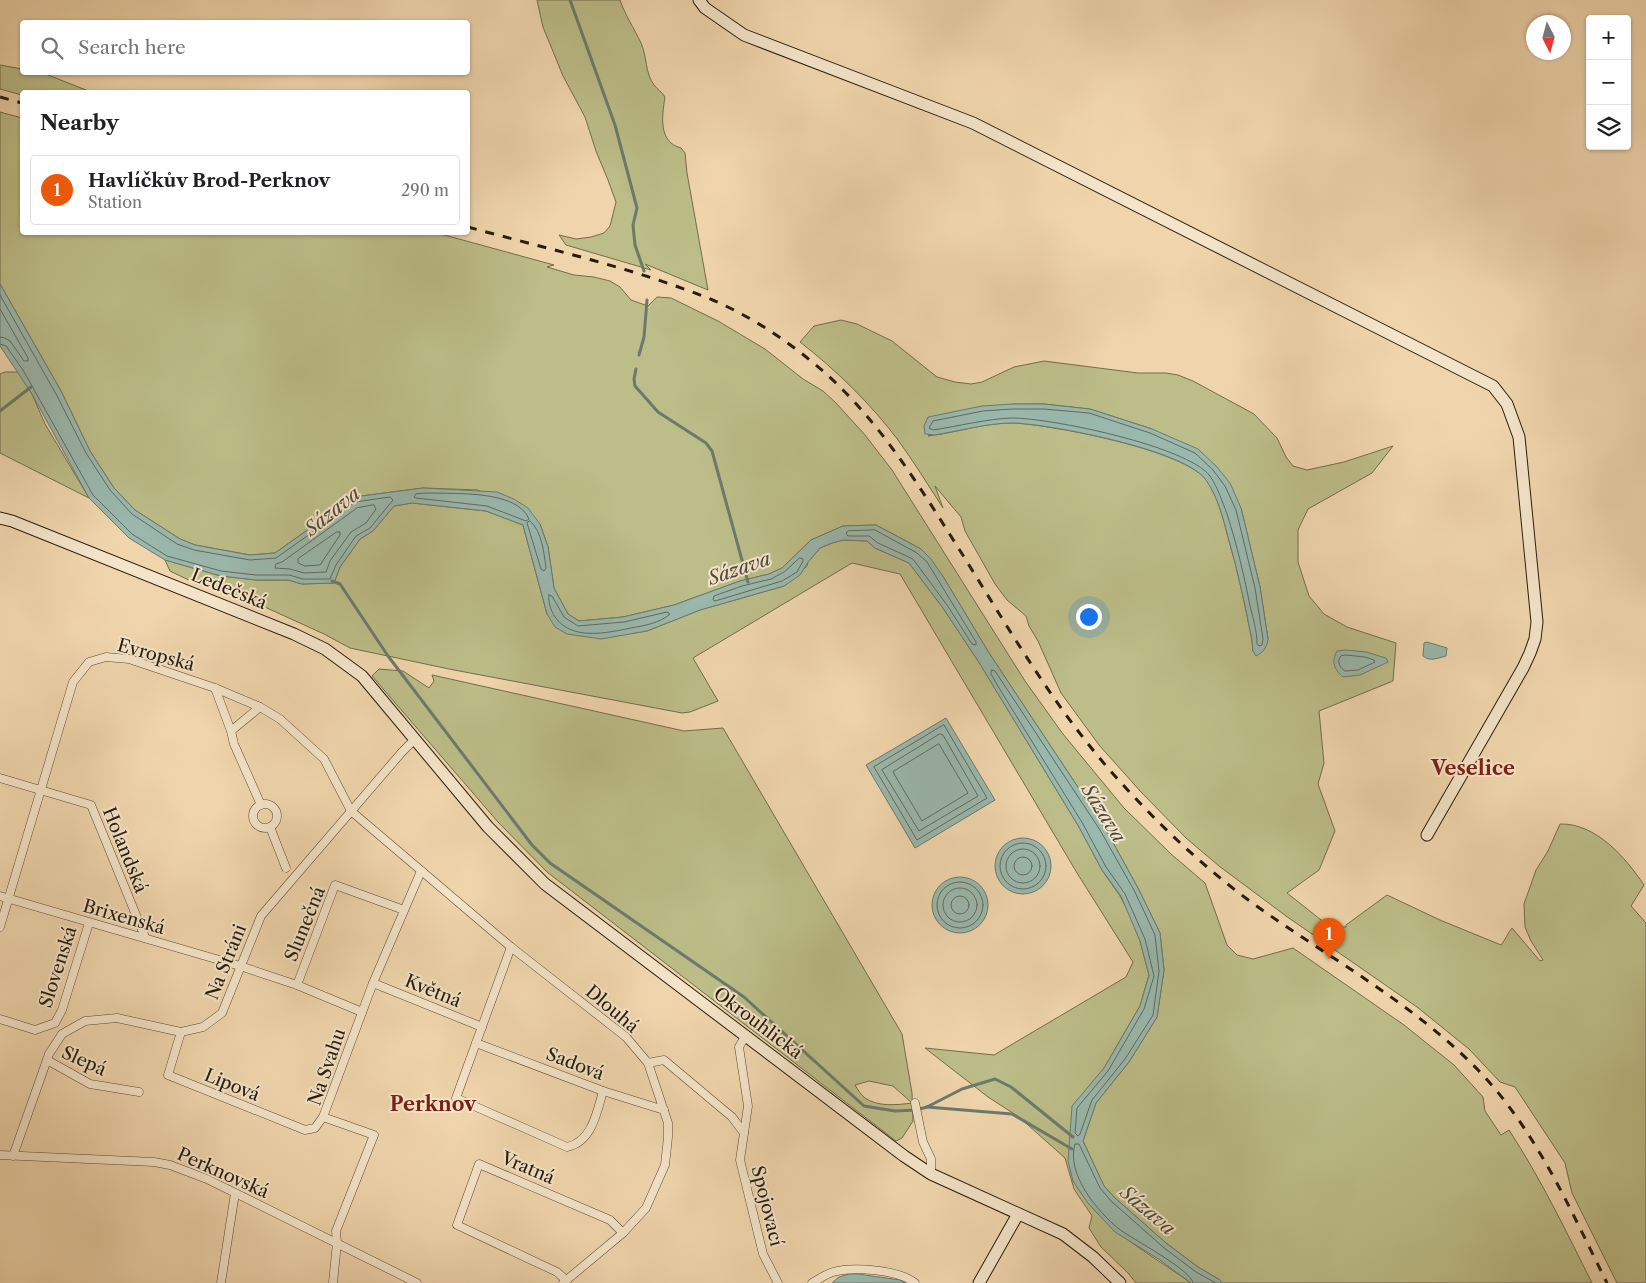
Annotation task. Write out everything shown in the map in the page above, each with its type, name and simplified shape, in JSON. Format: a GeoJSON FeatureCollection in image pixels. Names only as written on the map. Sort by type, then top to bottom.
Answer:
{"type":"FeatureCollection","features":[{"type":"Feature","properties":{"kind":"street"},"geometry":{"type":"LineString","coordinates":[[699,0],[705,8],[744,35],[973,123],[1493,386],[1507,404],[1519,438],[1536,607],[1535,638],[1523,668],[1427,835]]}},
{"type":"Feature","properties":{"kind":"street","name":"Ledečská"},"geometry":{"type":"LineString","coordinates":[[0,518],[12,521],[258,619],[325,649],[362,676],[415,739]]}},
{"type":"Feature","properties":{"kind":"street","name":"Evropská"},"geometry":{"type":"LineString","coordinates":[[0,927],[73,682],[89,662],[106,656],[129,659],[215,688],[260,707],[280,719],[324,759],[351,811]]}},
{"type":"Feature","properties":{"kind":"street"},"geometry":{"type":"LineString","coordinates":[[215,688],[234,744],[261,804]]}},
{"type":"Feature","properties":{"kind":"street"},"geometry":{"type":"LineString","coordinates":[[231,731],[260,707]]}},
{"type":"Feature","properties":{"kind":"street","name":"Na Stráni"},"geometry":{"type":"LineString","coordinates":[[13,1156],[49,1054],[62,1034],[85,1021],[117,1018],[181,1032],[203,1027],[222,1013],[261,916],[415,739]]}},
{"type":"Feature","properties":{"kind":"street","name":"Okrouhlická"},"geometry":{"type":"LineString","coordinates":[[415,739],[488,827],[545,884],[904,1156],[931,1174],[1063,1234],[1093,1257],[1120,1283]]}},
{"type":"Feature","properties":{"kind":"street","name":"Holandská"},"geometry":{"type":"LineString","coordinates":[[0,778],[91,805],[145,937]]}},
{"type":"Feature","properties":{"kind":"street"},"geometry":{"type":"LineString","coordinates":[[261,804],[272,806],[276,813],[276,821],[270,827],[260,827],[253,819],[253,812],[261,804]]}},
{"type":"Feature","properties":{"kind":"street","name":"Dlouhá"},"geometry":{"type":"LineString","coordinates":[[351,811],[511,947],[626,1037],[648,1063],[668,1123],[665,1165],[646,1208],[624,1233],[564,1281]]}},
{"type":"Feature","properties":{"kind":"street"},"geometry":{"type":"LineString","coordinates":[[270,827],[286,868]]}},
{"type":"Feature","properties":{"kind":"street","name":"Na Svahu"},"geometry":{"type":"LineString","coordinates":[[337,1243],[336,1231],[374,1135],[323,1117],[373,983],[421,871]]}},
{"type":"Feature","properties":{"kind":"street","name":"Slunečná"},"geometry":{"type":"LineString","coordinates":[[296,985],[335,885],[404,910]]}},
{"type":"Feature","properties":{"kind":"street","name":"Brixenská"},"geometry":{"type":"LineString","coordinates":[[0,896],[240,966],[296,985],[362,1012]]}},
{"type":"Feature","properties":{"kind":"street","name":"Slovenská"},"geometry":{"type":"LineString","coordinates":[[0,1019],[35,1030],[56,1023],[62,1010],[89,923]]}},
{"type":"Feature","properties":{"kind":"street"},"geometry":{"type":"LineString","coordinates":[[511,947],[456,1098],[568,1147],[577,1145],[587,1135],[604,1091]]}},
{"type":"Feature","properties":{"kind":"street","name":"Květná"},"geometry":{"type":"LineString","coordinates":[[373,983],[482,1027]]}},
{"type":"Feature","properties":{"kind":"street","name":"Lipová"},"geometry":{"type":"LineString","coordinates":[[181,1032],[168,1076],[305,1130],[315,1128],[323,1117]]}},
{"type":"Feature","properties":{"kind":"street","name":"Spojovací"},"geometry":{"type":"LineString","coordinates":[[746,1035],[739,1047],[748,1106],[740,1160],[763,1254],[778,1283]]}},
{"type":"Feature","properties":{"kind":"street","name":"Sadová"},"geometry":{"type":"LineString","coordinates":[[476,1043],[604,1091],[664,1110]]}},
{"type":"Feature","properties":{"kind":"street","name":"Slepá"},"geometry":{"type":"LineString","coordinates":[[47,1060],[90,1084],[139,1092]]}},
{"type":"Feature","properties":{"kind":"street"},"geometry":{"type":"LineString","coordinates":[[648,1063],[664,1060],[732,1117],[744,1133]]}},
{"type":"Feature","properties":{"kind":"street"},"geometry":{"type":"LineString","coordinates":[[915,1103],[923,1142],[930,1159],[931,1174]]}},
{"type":"Feature","properties":{"kind":"street","name":"Perknovská"},"geometry":{"type":"LineString","coordinates":[[0,1155],[154,1162],[185,1170],[236,1193],[417,1283]]}},
{"type":"Feature","properties":{"kind":"street","name":"Vratná"},"geometry":{"type":"LineString","coordinates":[[564,1281],[557,1272],[457,1225],[479,1164],[610,1220],[624,1233]]}},
{"type":"Feature","properties":{"kind":"street"},"geometry":{"type":"LineString","coordinates":[[221,1283],[236,1193]]}},
{"type":"Feature","properties":{"kind":"street"},"geometry":{"type":"LineString","coordinates":[[979,1283],[1018,1214]]}},
{"type":"Feature","properties":{"kind":"street"},"geometry":{"type":"LineString","coordinates":[[332,1283],[337,1243]]}},
{"type":"Feature","properties":{"kind":"street"},"geometry":{"type":"LineString","coordinates":[[812,1283],[831,1272],[848,1269],[874,1270],[910,1278],[915,1283]]}},
{"type":"Feature","properties":{"kind":"green space"},"geometry":{"type":"Polygon","coordinates":[[[537,0],[620,0],[641,43],[651,80],[665,97],[663,127],[665,134],[668,140],[681,148],[685,153],[708,290],[645,264],[651,270],[566,245],[559,235],[576,239],[604,233],[610,226],[616,202],[585,117],[563,76],[543,27],[537,0]]]}},
{"type":"Feature","properties":{"kind":"green space"},"geometry":{"type":"Polygon","coordinates":[[[0,65],[20,69],[20,75],[48,75],[86,90],[20,90],[20,94],[0,89],[0,65]]]}},
{"type":"Feature","properties":{"kind":"green space"},"geometry":{"type":"Polygon","coordinates":[[[0,112],[20,117],[20,235],[444,235],[554,265],[547,267],[574,275],[610,281],[620,287],[631,300],[648,306],[657,297],[671,298],[718,321],[765,349],[803,379],[823,391],[865,435],[892,470],[1025,681],[1063,734],[1124,808],[1171,854],[1205,883],[1227,945],[1237,955],[1253,959],[1293,948],[1404,1025],[1454,1065],[1483,1097],[1485,1111],[1501,1135],[1509,1130],[1542,1186],[1592,1283],[1223,1283],[1166,1243],[1104,1186],[1083,1141],[1096,1103],[1129,1062],[1157,1017],[1164,970],[1160,933],[1105,828],[989,653],[944,578],[921,549],[876,525],[843,526],[811,540],[782,568],[769,574],[740,581],[674,605],[623,617],[579,621],[568,614],[554,588],[548,547],[540,524],[478,490],[423,488],[354,497],[275,553],[250,555],[195,545],[180,539],[135,510],[114,488],[90,451],[61,391],[0,284],[0,112]]]}},
{"type":"Feature","properties":{"kind":"green space"},"geometry":{"type":"Polygon","coordinates":[[[841,320],[857,324],[892,341],[937,377],[955,382],[971,384],[982,382],[1014,367],[1044,361],[1138,373],[1178,375],[1193,381],[1254,414],[1277,438],[1286,457],[1293,466],[1307,470],[1344,462],[1393,446],[1372,473],[1308,509],[1298,530],[1298,562],[1309,596],[1324,614],[1347,627],[1396,643],[1393,681],[1319,711],[1324,763],[1318,784],[1335,831],[1319,870],[1287,893],[1335,931],[1346,927],[1346,925],[1387,895],[1440,920],[1501,945],[1512,928],[1540,961],[1543,960],[1525,927],[1524,904],[1536,870],[1548,851],[1560,824],[1586,829],[1609,844],[1619,854],[1644,885],[1631,906],[1646,923],[1646,1283],[1617,1283],[1572,1193],[1565,1163],[1515,1087],[1500,1082],[1469,1049],[1417,1007],[1286,916],[1219,866],[1186,838],[1099,745],[1061,693],[1026,616],[1007,600],[995,584],[965,531],[961,517],[935,486],[943,508],[898,440],[864,400],[827,364],[800,342],[814,326],[841,320]],[[1013,404],[928,436],[993,424],[1014,423],[1032,425],[1117,441],[1173,459],[1194,470],[1207,481],[1220,508],[1238,575],[1253,651],[1268,639],[1260,587],[1241,508],[1152,429],[1090,409],[1044,404],[1013,404]]]}},
{"type":"Feature","properties":{"kind":"green space"},"geometry":{"type":"Polygon","coordinates":[[[19,372],[32,394],[45,424],[89,498],[0,453],[0,374],[19,372]]]}},
{"type":"Feature","properties":{"kind":"green space"},"geometry":{"type":"Polygon","coordinates":[[[412,503],[486,511],[523,525],[547,614],[633,633],[647,631],[700,610],[784,586],[807,566],[808,562],[820,548],[843,540],[867,541],[875,548],[909,563],[943,608],[980,664],[1131,917],[1149,975],[1140,1006],[1104,1068],[1089,1088],[1073,1181],[1092,1207],[1109,1225],[1191,1283],[1136,1283],[1101,1247],[1089,1228],[1092,1216],[1074,1189],[1065,1158],[1019,1117],[988,1097],[925,1048],[994,1055],[1126,977],[1133,962],[1077,873],[900,574],[852,563],[693,658],[718,701],[690,712],[682,713],[449,669],[350,648],[245,598],[199,585],[170,571],[165,560],[221,576],[256,580],[288,580],[302,584],[334,583],[340,567],[360,539],[373,531],[394,506],[412,503]]]}},
{"type":"Feature","properties":{"kind":"green space"},"geometry":{"type":"Polygon","coordinates":[[[379,669],[403,671],[429,688],[434,681],[432,675],[684,731],[723,728],[902,1034],[912,1093],[913,1121],[902,1138],[896,1141],[547,872],[498,822],[372,676],[379,669]],[[869,1081],[855,1085],[864,1097],[876,1103],[894,1105],[912,1103],[893,1086],[869,1081]]]}},
{"type":"Feature","properties":{"kind":"water"},"geometry":{"type":"Polygon","coordinates":[[[0,284],[61,391],[90,451],[114,488],[135,510],[180,539],[195,545],[250,555],[275,553],[354,497],[423,488],[497,492],[514,499],[528,508],[540,524],[548,547],[554,588],[568,614],[579,621],[623,617],[674,605],[740,581],[769,574],[782,568],[811,540],[843,526],[876,525],[921,549],[931,559],[944,578],[989,653],[1105,828],[1160,933],[1164,970],[1157,1017],[1129,1062],[1096,1103],[1083,1141],[1104,1186],[1115,1198],[1166,1243],[1223,1283],[1191,1283],[1160,1260],[1115,1232],[1087,1202],[1073,1181],[1068,1161],[1072,1106],[1104,1068],[1140,1006],[1149,975],[1140,941],[1121,896],[1102,870],[1079,827],[980,664],[943,608],[909,563],[875,548],[867,541],[843,540],[820,548],[800,575],[784,586],[700,610],[647,631],[601,639],[567,634],[555,627],[547,614],[523,525],[486,511],[412,503],[394,506],[373,531],[360,539],[340,567],[334,583],[302,584],[288,580],[256,580],[221,576],[165,560],[129,538],[89,498],[32,394],[0,346],[0,284]]]}},
{"type":"Feature","properties":{"kind":"water"},"geometry":{"type":"Polygon","coordinates":[[[1044,404],[1090,409],[1152,429],[1198,449],[1217,467],[1230,483],[1241,508],[1260,587],[1268,639],[1263,651],[1256,656],[1253,651],[1238,575],[1217,500],[1206,480],[1193,469],[1146,449],[1056,428],[1003,423],[934,435],[925,434],[924,426],[928,417],[982,406],[1044,404]]]}},
{"type":"Feature","properties":{"kind":"water"},"geometry":{"type":"Polygon","coordinates":[[[1427,642],[1447,648],[1446,656],[1431,659],[1423,656],[1424,643],[1427,642]]]}},
{"type":"Feature","properties":{"kind":"water"},"geometry":{"type":"Polygon","coordinates":[[[1337,651],[1366,652],[1386,658],[1388,662],[1360,675],[1343,677],[1337,671],[1334,659],[1337,651]]]}},
{"type":"Feature","properties":{"kind":"water"},"geometry":{"type":"Polygon","coordinates":[[[946,718],[995,800],[915,848],[866,765],[946,718]]]}},
{"type":"Feature","properties":{"kind":"water"},"geometry":{"type":"Polygon","coordinates":[[[1017,838],[1029,838],[1039,842],[1047,850],[1051,866],[1047,882],[1039,890],[1029,894],[1017,894],[1007,890],[999,882],[995,872],[995,860],[999,850],[1007,842],[1017,838]]]}},
{"type":"Feature","properties":{"kind":"water"},"geometry":{"type":"Polygon","coordinates":[[[954,877],[966,877],[976,881],[984,889],[988,905],[984,921],[976,929],[966,933],[954,933],[944,929],[936,921],[932,911],[932,899],[936,889],[944,881],[954,877]]]}},
{"type":"Feature","properties":{"kind":"water"},"geometry":{"type":"Polygon","coordinates":[[[849,1274],[900,1280],[906,1283],[832,1283],[839,1277],[849,1274]]]}},
{"type":"Feature","properties":{"kind":"waterway"},"geometry":{"type":"LineString","coordinates":[[570,0],[615,125],[637,208],[633,225],[635,245],[644,271]]}},
{"type":"Feature","properties":{"kind":"waterway"},"geometry":{"type":"LineString","coordinates":[[639,355],[644,337],[647,300]]}},
{"type":"Feature","properties":{"kind":"waterway","name":"Sázava"},"geometry":{"type":"LineString","coordinates":[[636,369],[635,386],[658,412],[706,443],[712,451],[748,582]]}},
{"type":"Feature","properties":{"kind":"waterway"},"geometry":{"type":"LineString","coordinates":[[0,411],[31,387]]}},
{"type":"Feature","properties":{"kind":"waterway"},"geometry":{"type":"LineString","coordinates":[[332,581],[340,584],[388,656],[532,845],[550,863],[744,997],[864,1106],[895,1111],[916,1110],[927,1107],[962,1089],[995,1079],[1011,1087],[1073,1137]]}},
{"type":"Feature","properties":{"kind":"waterway"},"geometry":{"type":"LineString","coordinates":[[927,1107],[1012,1114],[1072,1149]]}},
{"type":"Feature","properties":{"kind":"railway"},"geometry":{"type":"LineString","coordinates":[[0,97],[20,102]]}},
{"type":"Feature","properties":{"kind":"railway"},"geometry":{"type":"LineString","coordinates":[[470,228],[624,269],[715,301],[753,320],[777,335],[832,379],[869,418],[902,461],[1047,688],[1091,748],[1115,776],[1180,842],[1232,888],[1397,1001],[1478,1070],[1499,1093],[1535,1144],[1607,1283]]}},
{"type":"Feature","properties":{"kind":"place","name":"Havlíčkův Brod-Perknov"},"geometry":{"type":"Point","coordinates":[1329,959]}},
{"type":"Feature","properties":{"kind":"district","name":"Veselice"},"geometry":{"type":"Point","coordinates":[1473,768]}},
{"type":"Feature","properties":{"kind":"district","name":"Perknov"},"geometry":{"type":"Point","coordinates":[433,1104]}}]}
